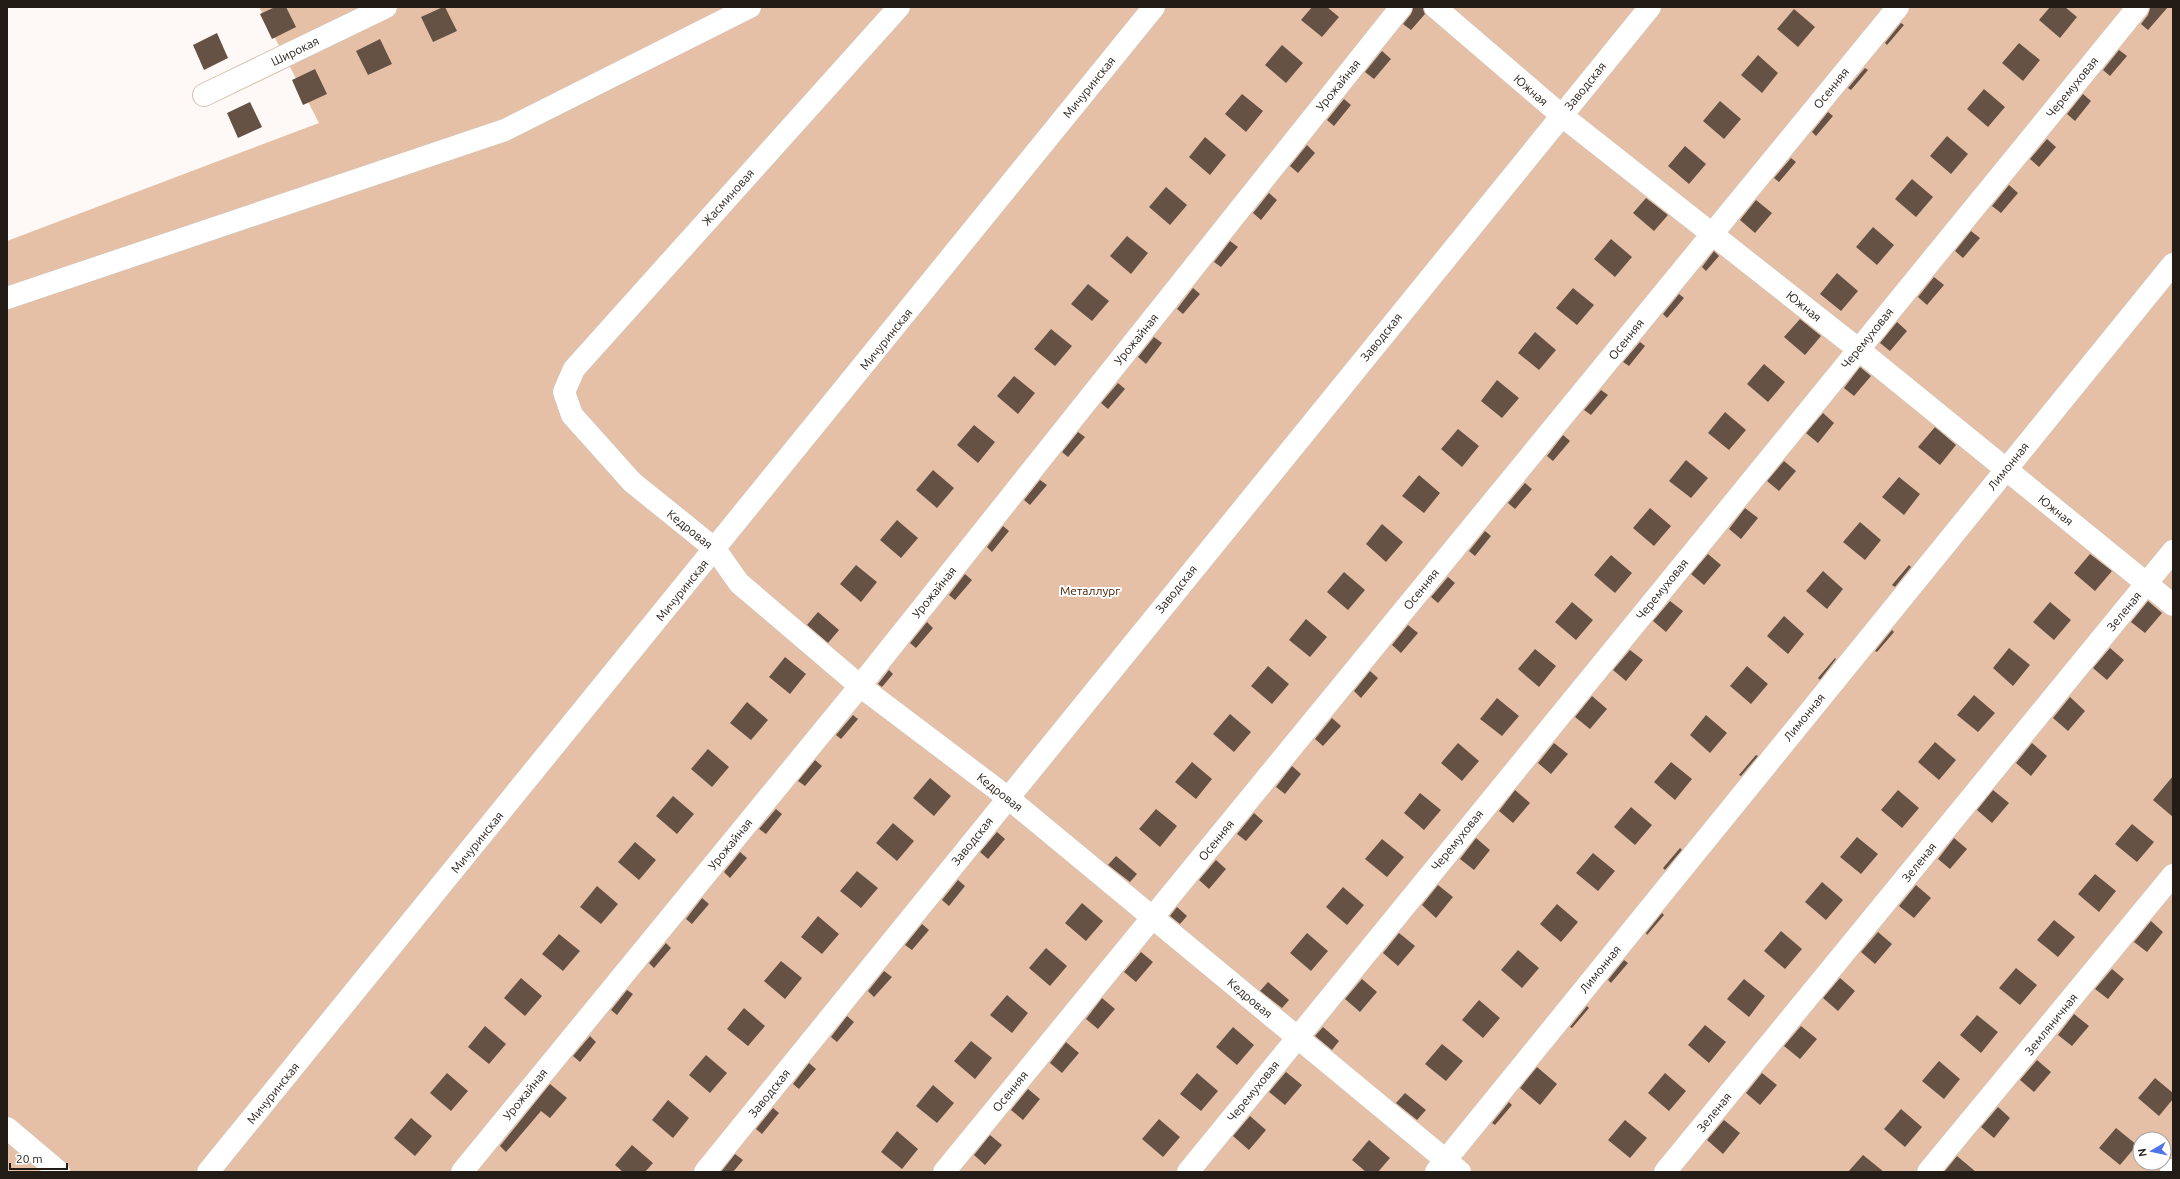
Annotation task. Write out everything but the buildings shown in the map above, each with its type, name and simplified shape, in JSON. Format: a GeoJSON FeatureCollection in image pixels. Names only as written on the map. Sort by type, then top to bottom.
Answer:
{"type":"FeatureCollection","features":[{"type":"Feature","properties":{"kind":"street","name":"Широкая"},"geometry":{"type":"LineString","coordinates":[[204,95],[386,7]]}},
{"type":"Feature","properties":{"kind":"street"},"geometry":{"type":"LineString","coordinates":[[7,298],[505,130],[750,7]]}},
{"type":"Feature","properties":{"kind":"street","name":"Жасминовая"},"geometry":{"type":"LineString","coordinates":[[564,392],[574,369],[899,7]]}},
{"type":"Feature","properties":{"kind":"street","name":"Мичуринская"},"geometry":{"type":"LineString","coordinates":[[208,1172],[1154,7]]}},
{"type":"Feature","properties":{"kind":"street","name":"Урожайная"},"geometry":{"type":"LineString","coordinates":[[462,1172],[860,686],[1401,7]]}},
{"type":"Feature","properties":{"kind":"street","name":"Южная"},"geometry":{"type":"LineString","coordinates":[[1434,7],[1561,115],[1858,349],[2173,605]]}},
{"type":"Feature","properties":{"kind":"street","name":"Заводская"},"geometry":{"type":"LineString","coordinates":[[705,1172],[1007,797],[1650,7]]}},
{"type":"Feature","properties":{"kind":"street","name":"Осенняя"},"geometry":{"type":"LineString","coordinates":[[944,1172],[1898,7]]}},
{"type":"Feature","properties":{"kind":"street","name":"Черемуховая"},"geometry":{"type":"LineString","coordinates":[[1188,1172],[2138,7]]}},
{"type":"Feature","properties":{"kind":"street","name":"Лимонная"},"geometry":{"type":"LineString","coordinates":[[1447,1168],[2005,468],[2173,264]]}},
{"type":"Feature","properties":{"kind":"street","name":"Кедровая"},"geometry":{"type":"LineString","coordinates":[[564,392],[572,415],[632,482],[715,549],[739,583],[860,686],[1007,797],[1153,917],[1297,1037],[1447,1168]]}},
{"type":"Feature","properties":{"kind":"street","name":"Зеленая"},"geometry":{"type":"LineString","coordinates":[[1665,1172],[2173,551]]}},
{"type":"Feature","properties":{"kind":"street","name":"Земляничная"},"geometry":{"type":"LineString","coordinates":[[1928,1172],[2173,875]]}},
{"type":"Feature","properties":{"kind":"street"},"geometry":{"type":"LineString","coordinates":[[7,1128],[59,1172]]}},
{"type":"Feature","properties":{"kind":"green space","name":"Металлург"},"geometry":{"type":"Polygon","coordinates":[[[259,7],[2173,7],[2173,1172],[7,1172],[7,241],[319,123],[259,7]]]}}]}
